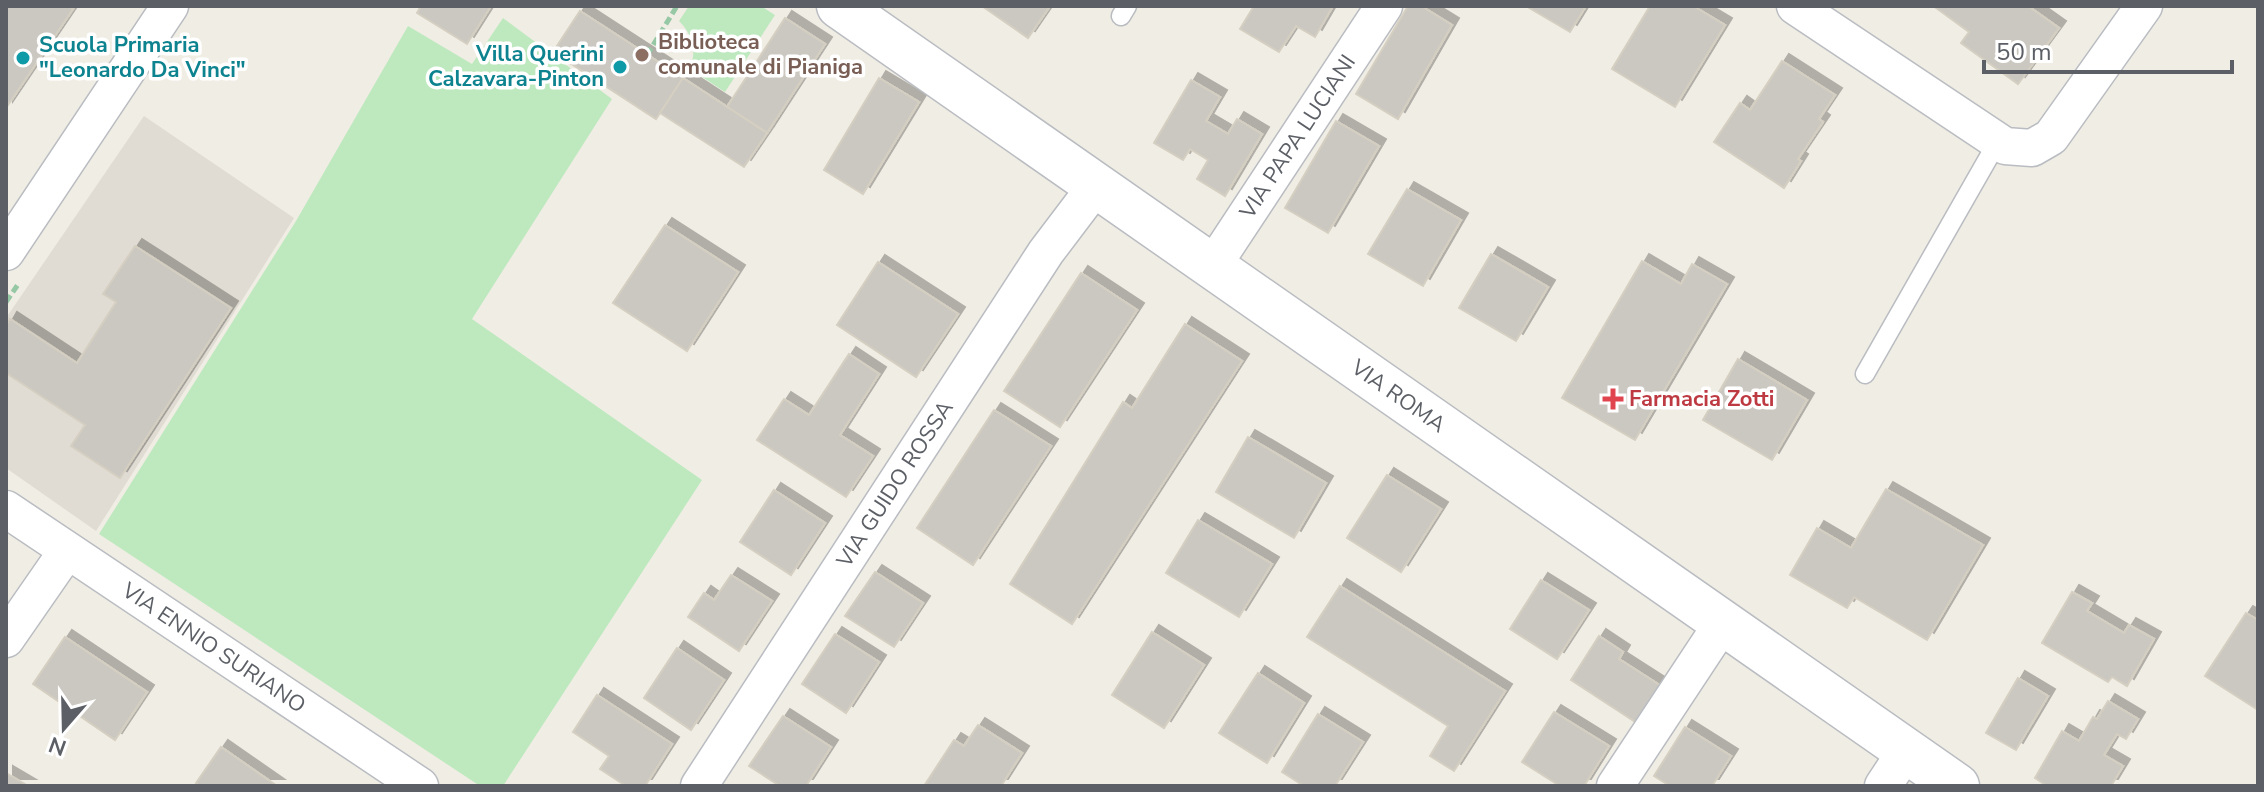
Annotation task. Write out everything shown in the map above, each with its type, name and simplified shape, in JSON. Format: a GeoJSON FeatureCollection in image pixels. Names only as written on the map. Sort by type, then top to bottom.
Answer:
{"type":"FeatureCollection","features":[{"type":"Feature","properties":{"kind":"street"},"geometry":{"type":"LineString","coordinates":[[6,252],[170,6]]}},
{"type":"Feature","properties":{"kind":"street","name":"VIA ROMA"},"geometry":{"type":"LineString","coordinates":[[839,6],[1722,624],[1895,768],[1957,786]]}},
{"type":"Feature","properties":{"kind":"street","name":"VIA PAPA LUCIANI"},"geometry":{"type":"LineString","coordinates":[[1212,267],[1384,6]]}},
{"type":"Feature","properties":{"kind":"street"},"geometry":{"type":"LineString","coordinates":[[1795,6],[2005,146],[2032,148],[2051,137],[2144,6]]}},
{"type":"Feature","properties":{"kind":"street","name":"VIA GUIDO ROSSA"},"geometry":{"type":"LineString","coordinates":[[699,786],[1046,252],[1096,186]]}},
{"type":"Feature","properties":{"kind":"street","name":"VIA ENNIO SURIANO"},"geometry":{"type":"LineString","coordinates":[[6,509],[379,775],[420,786]]}},
{"type":"Feature","properties":{"kind":"street"},"geometry":{"type":"LineString","coordinates":[[6,639],[67,551]]}},
{"type":"Feature","properties":{"kind":"street"},"geometry":{"type":"LineString","coordinates":[[1615,786],[1722,624]]}},
{"type":"Feature","properties":{"kind":"lane"},"geometry":{"type":"LineString","coordinates":[[1865,374],[1998,141]]}},
{"type":"Feature","properties":{"kind":"path"},"geometry":{"type":"LineString","coordinates":[[647,55],[677,6]]}},
{"type":"Feature","properties":{"kind":"shaded area"},"geometry":{"type":"Polygon","coordinates":[[[144,116],[294,218],[96,531],[6,468],[6,318],[144,116]]]}},
{"type":"Feature","properties":{"kind":"green space"},"geometry":{"type":"Polygon","coordinates":[[[689,6],[761,6],[775,15],[725,92],[690,69],[692,43],[679,21],[689,6]]]}},
{"type":"Feature","properties":{"kind":"green space"},"geometry":{"type":"Polygon","coordinates":[[[503,18],[612,99],[472,319],[702,480],[503,786],[480,786],[99,534],[296,221],[408,26],[472,64],[503,18]]]}},
{"type":"Feature","properties":{"kind":"building","name":"Scuola Primaria \"Leonardo Da Vinci\""},"geometry":{"type":"Polygon","coordinates":[[[6,6],[68,6],[73,9],[6,108],[6,6]]]}},
{"type":"Feature","properties":{"kind":"building"},"geometry":{"type":"Polygon","coordinates":[[[421,6],[491,6],[467,44],[417,13],[421,6]]]}},
{"type":"Feature","properties":{"kind":"building"},"geometry":{"type":"Polygon","coordinates":[[[982,6],[1050,6],[1028,38],[982,6]]]}},
{"type":"Feature","properties":{"kind":"building"},"geometry":{"type":"Polygon","coordinates":[[[1254,6],[1333,6],[1315,37],[1296,26],[1279,52],[1240,29],[1254,6]]]}},
{"type":"Feature","properties":{"kind":"building"},"geometry":{"type":"Polygon","coordinates":[[[1408,6],[1421,6],[1452,25],[1398,119],[1356,94],[1408,6]]]}},
{"type":"Feature","properties":{"kind":"building"},"geometry":{"type":"Polygon","coordinates":[[[1526,6],[1586,6],[1570,32],[1526,6]]]}},
{"type":"Feature","properties":{"kind":"building"},"geometry":{"type":"Polygon","coordinates":[[[1650,6],[1693,6],[1725,25],[1675,107],[1612,69],[1650,6]]]}},
{"type":"Feature","properties":{"kind":"building"},"geometry":{"type":"Polygon","coordinates":[[[2028,6],[2059,28],[2018,84],[1961,43],[1969,32],[1936,8],[2028,6]]]}},
{"type":"Feature","properties":{"kind":"building","name":"Villa Querini Calzavara-Pinton"},"geometry":{"type":"Polygon","coordinates":[[[580,11],[683,78],[656,119],[553,52],[580,11]]]}},
{"type":"Feature","properties":{"kind":"building"},"geometry":{"type":"Polygon","coordinates":[[[785,18],[825,44],[767,133],[727,107],[785,18]]]}},
{"type":"Feature","properties":{"kind":"building"},"geometry":{"type":"Polygon","coordinates":[[[1782,61],[1835,95],[1819,119],[1823,122],[1798,159],[1801,161],[1784,188],[1714,142],[1740,103],[1750,110],[1782,61]]]}},
{"type":"Feature","properties":{"kind":"building"},"geometry":{"type":"Polygon","coordinates":[[[683,78],[767,133],[744,167],[660,113],[683,78]]]}},
{"type":"Feature","properties":{"kind":"building"},"geometry":{"type":"Polygon","coordinates":[[[879,78],[919,102],[863,194],[824,170],[879,78]]]}},
{"type":"Feature","properties":{"kind":"building"},"geometry":{"type":"Polygon","coordinates":[[[1191,80],[1220,97],[1206,121],[1228,134],[1237,119],[1262,134],[1225,196],[1197,179],[1208,160],[1190,149],[1183,160],[1154,143],[1191,80]]]}},
{"type":"Feature","properties":{"kind":"building"},"geometry":{"type":"Polygon","coordinates":[[[1336,121],[1379,146],[1328,233],[1285,208],[1336,121]]]}},
{"type":"Feature","properties":{"kind":"building"},"geometry":{"type":"Polygon","coordinates":[[[1407,189],[1461,220],[1423,286],[1368,254],[1407,189]]]}},
{"type":"Feature","properties":{"kind":"building"},"geometry":{"type":"Polygon","coordinates":[[[665,225],[738,272],[687,351],[613,303],[665,225]]]}},
{"type":"Feature","properties":{"kind":"building"},"geometry":{"type":"Polygon","coordinates":[[[135,246],[231,308],[120,478],[71,446],[85,425],[6,373],[6,326],[10,319],[77,363],[116,302],[103,294],[135,246]]]}},
{"type":"Feature","properties":{"kind":"building"},"geometry":{"type":"Polygon","coordinates":[[[1491,254],[1548,287],[1516,341],[1459,308],[1491,254]]]}},
{"type":"Feature","properties":{"kind":"building"},"geometry":{"type":"Polygon","coordinates":[[[1642,261],[1681,284],[1692,264],[1727,284],[1635,440],[1562,398],[1642,261]]]}},
{"type":"Feature","properties":{"kind":"building"},"geometry":{"type":"Polygon","coordinates":[[[878,262],[958,314],[916,377],[837,325],[878,262]]]}},
{"type":"Feature","properties":{"kind":"building"},"geometry":{"type":"Polygon","coordinates":[[[1081,273],[1137,310],[1060,427],[1004,391],[1081,273]]]}},
{"type":"Feature","properties":{"kind":"building"},"geometry":{"type":"Polygon","coordinates":[[[1185,324],[1242,361],[1072,624],[1010,584],[1123,402],[1132,408],[1185,324]]]}},
{"type":"Feature","properties":{"kind":"building"},"geometry":{"type":"Polygon","coordinates":[[[849,354],[879,374],[840,435],[873,456],[846,497],[757,440],[784,399],[809,415],[849,354]]]}},
{"type":"Feature","properties":{"kind":"building"},"geometry":{"type":"Polygon","coordinates":[[[1738,359],[1807,400],[1772,460],[1703,420],[1738,359]]]}},
{"type":"Feature","properties":{"kind":"building"},"geometry":{"type":"Polygon","coordinates":[[[994,410],[1051,446],[973,565],[917,528],[994,410]]]}},
{"type":"Feature","properties":{"kind":"building"},"geometry":{"type":"Polygon","coordinates":[[[1248,437],[1326,483],[1294,538],[1216,492],[1248,437]]]}},
{"type":"Feature","properties":{"kind":"building"},"geometry":{"type":"Polygon","coordinates":[[[1387,475],[1441,509],[1401,572],[1347,538],[1387,475]]]}},
{"type":"Feature","properties":{"kind":"building"},"geometry":{"type":"Polygon","coordinates":[[[1886,489],[1983,545],[1927,640],[1854,597],[1847,608],[1790,575],[1817,528],[1851,548],[1886,489]]]}},
{"type":"Feature","properties":{"kind":"building"},"geometry":{"type":"Polygon","coordinates":[[[774,490],[825,523],[791,575],[740,542],[774,490]]]}},
{"type":"Feature","properties":{"kind":"building"},"geometry":{"type":"Polygon","coordinates":[[[1198,520],[1272,564],[1239,617],[1166,573],[1198,520]]]}},
{"type":"Feature","properties":{"kind":"building"},"geometry":{"type":"Polygon","coordinates":[[[875,572],[923,603],[894,647],[845,616],[875,572]]]}},
{"type":"Feature","properties":{"kind":"building"},"geometry":{"type":"Polygon","coordinates":[[[731,575],[772,601],[739,651],[688,617],[704,593],[714,600],[731,575]]]}},
{"type":"Feature","properties":{"kind":"building"},"geometry":{"type":"Polygon","coordinates":[[[1541,580],[1589,610],[1557,659],[1510,629],[1541,580]]]}},
{"type":"Feature","properties":{"kind":"building"},"geometry":{"type":"Polygon","coordinates":[[[1340,586],[1505,691],[1454,771],[1430,756],[1448,726],[1307,637],[1340,586]]]}},
{"type":"Feature","properties":{"kind":"building"},"geometry":{"type":"Polygon","coordinates":[[[2072,592],[2092,603],[2087,611],[2124,633],[2129,625],[2154,639],[2127,686],[2112,677],[2108,682],[2042,643],[2072,592]]]}},
{"type":"Feature","properties":{"kind":"building"},"geometry":{"type":"Polygon","coordinates":[[[2246,613],[2258,620],[2258,710],[2205,676],[2246,613]]]}},
{"type":"Feature","properties":{"kind":"building"},"geometry":{"type":"Polygon","coordinates":[[[1152,632],[1204,665],[1164,728],[1112,695],[1152,632]]]}},
{"type":"Feature","properties":{"kind":"building"},"geometry":{"type":"Polygon","coordinates":[[[835,634],[879,662],[846,713],[802,684],[835,634]]]}},
{"type":"Feature","properties":{"kind":"building"},"geometry":{"type":"Polygon","coordinates":[[[1599,636],[1623,652],[1619,659],[1661,686],[1637,723],[1571,680],[1599,636]]]}},
{"type":"Feature","properties":{"kind":"building"},"geometry":{"type":"Polygon","coordinates":[[[65,637],[147,692],[115,740],[33,684],[65,637]]]}},
{"type":"Feature","properties":{"kind":"building"},"geometry":{"type":"Polygon","coordinates":[[[677,648],[724,680],[691,730],[644,698],[677,648]]]}},
{"type":"Feature","properties":{"kind":"building"},"geometry":{"type":"Polygon","coordinates":[[[1258,673],[1304,703],[1267,763],[1219,733],[1258,673]]]}},
{"type":"Feature","properties":{"kind":"building"},"geometry":{"type":"Polygon","coordinates":[[[2018,678],[2048,696],[2016,750],[1986,733],[2018,678]]]}},
{"type":"Feature","properties":{"kind":"building"},"geometry":{"type":"Polygon","coordinates":[[[597,695],[672,744],[645,786],[626,786],[600,769],[609,756],[573,732],[597,695]]]}},
{"type":"Feature","properties":{"kind":"building"},"geometry":{"type":"Polygon","coordinates":[[[2108,701],[2138,719],[2126,739],[2117,734],[2104,755],[2123,766],[2111,786],[2047,786],[2035,778],[2062,731],[2079,741],[2093,717],[2097,719],[2108,701]]]}},
{"type":"Feature","properties":{"kind":"building"},"geometry":{"type":"Polygon","coordinates":[[[1554,712],[1609,746],[1584,786],[1560,786],[1522,762],[1554,712]]]}},
{"type":"Feature","properties":{"kind":"building"},"geometry":{"type":"Polygon","coordinates":[[[1318,714],[1363,742],[1335,786],[1304,786],[1282,772],[1318,714]]]}},
{"type":"Feature","properties":{"kind":"building"},"geometry":{"type":"Polygon","coordinates":[[[783,716],[831,747],[806,786],[780,786],[749,766],[783,716]]]}},
{"type":"Feature","properties":{"kind":"building"},"geometry":{"type":"Polygon","coordinates":[[[978,725],[1022,753],[1001,786],[924,786],[954,740],[964,746],[978,725]]]}},
{"type":"Feature","properties":{"kind":"building"},"geometry":{"type":"Polygon","coordinates":[[[1685,727],[1731,756],[1712,786],[1670,786],[1654,776],[1685,727]]]}},
{"type":"Feature","properties":{"kind":"building"},"geometry":{"type":"Polygon","coordinates":[[[221,747],[277,786],[200,786],[196,783],[221,747]]]}},
{"type":"Feature","properties":{"kind":"building"},"geometry":{"type":"Polygon","coordinates":[[[6,773],[28,786],[6,786],[6,773]]]}},
{"type":"Feature","properties":{"kind":"place","name":"Biblioteca comunale di Pianiga"},"geometry":{"type":"Point","coordinates":[642,55]}},
{"type":"Feature","properties":{"kind":"place","name":"Scuola Primaria \"Leonardo Da Vinci\""},"geometry":{"type":"Point","coordinates":[23,58]}},
{"type":"Feature","properties":{"kind":"place","name":"Villa Querini Calzavara-Pinton"},"geometry":{"type":"Point","coordinates":[620,67]}},
{"type":"Feature","properties":{"kind":"place","name":"Farmacia Zotti"},"geometry":{"type":"Point","coordinates":[1613,399]}}]}
